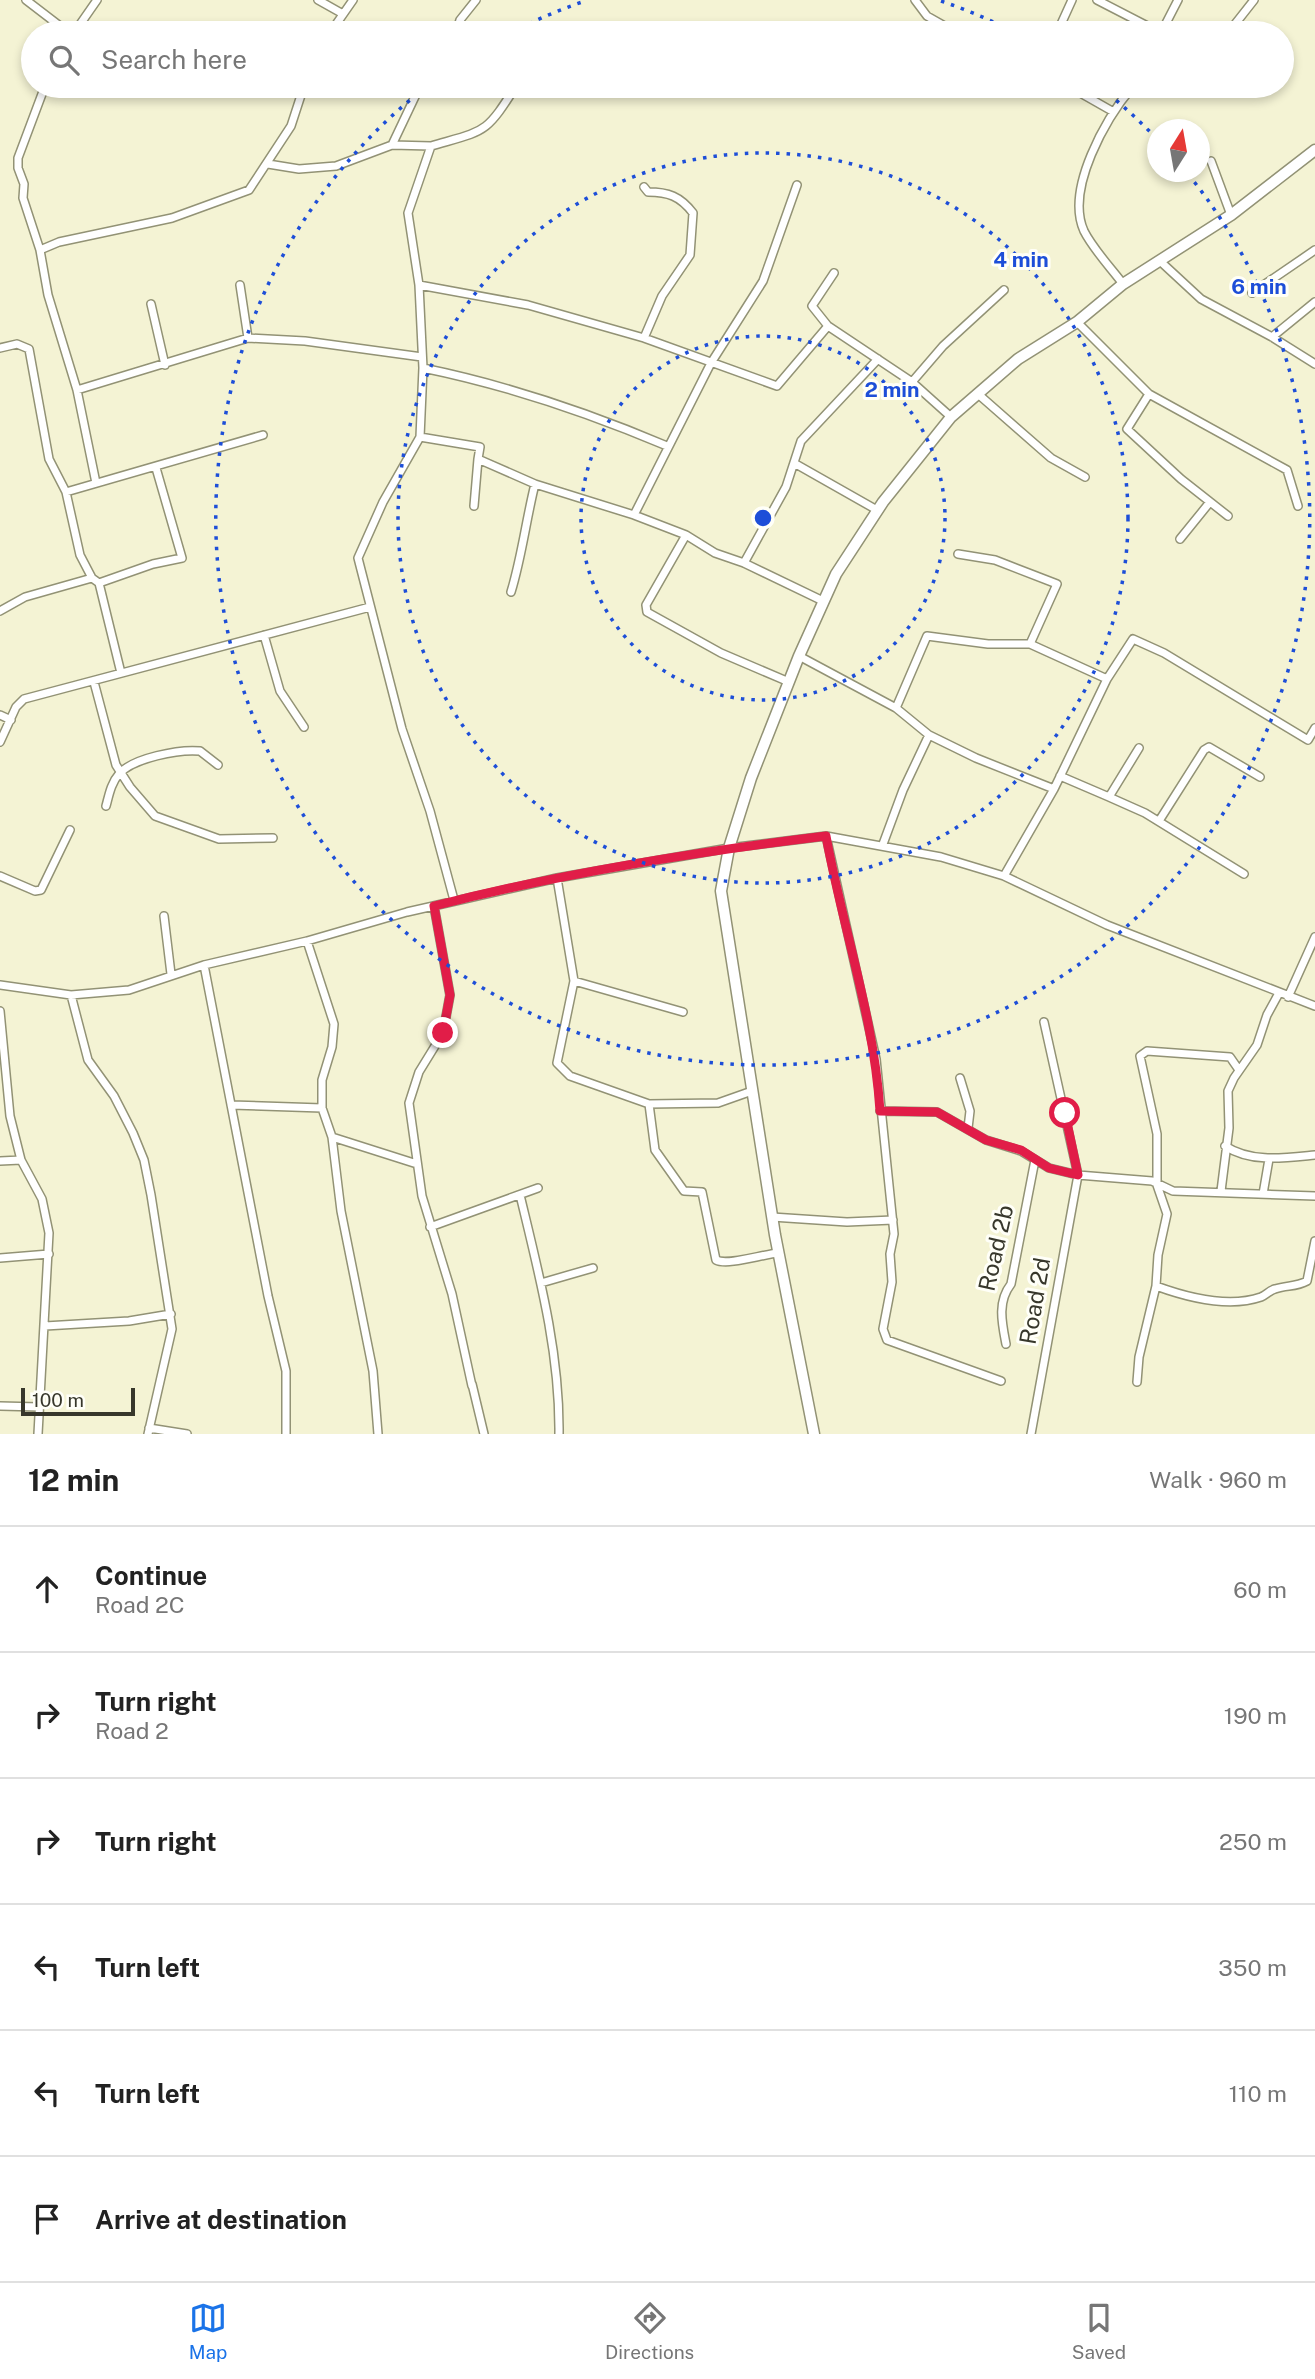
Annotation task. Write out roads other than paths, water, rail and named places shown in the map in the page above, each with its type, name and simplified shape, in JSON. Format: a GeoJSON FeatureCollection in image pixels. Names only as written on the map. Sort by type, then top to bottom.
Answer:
{"type":"FeatureCollection","features":[{"type":"Feature","properties":{"kind":"street"},"geometry":{"type":"LineString","coordinates":[[26,0],[55,21]]}},
{"type":"Feature","properties":{"kind":"street"},"geometry":{"type":"LineString","coordinates":[[80,21],[97,0]]}},
{"type":"Feature","properties":{"kind":"street"},"geometry":{"type":"LineString","coordinates":[[318,0],[343,14]]}},
{"type":"Feature","properties":{"kind":"street"},"geometry":{"type":"LineString","coordinates":[[338,21],[353,0]]}},
{"type":"Feature","properties":{"kind":"street"},"geometry":{"type":"LineString","coordinates":[[460,21],[476,0]]}},
{"type":"Feature","properties":{"kind":"street"},"geometry":{"type":"LineString","coordinates":[[915,0],[927,16],[936,21]]}},
{"type":"Feature","properties":{"kind":"street"},"geometry":{"type":"LineString","coordinates":[[1062,21],[1072,0]]}},
{"type":"Feature","properties":{"kind":"street"},"geometry":{"type":"LineString","coordinates":[[1097,0],[1138,21]]}},
{"type":"Feature","properties":{"kind":"street"},"geometry":{"type":"LineString","coordinates":[[1167,21],[1178,0]]}},
{"type":"Feature","properties":{"kind":"street"},"geometry":{"type":"LineString","coordinates":[[1237,21],[1254,0]]}},
{"type":"Feature","properties":{"kind":"street"},"geometry":{"type":"LineString","coordinates":[[40,98],[18,158],[18,168],[24,184],[23,198],[40,250],[48,295],[76,390],[96,483]]}},
{"type":"Feature","properties":{"kind":"street"},"geometry":{"type":"LineString","coordinates":[[40,250],[59,242],[172,218],[249,190],[291,126],[300,98]]}},
{"type":"Feature","properties":{"kind":"street"},"geometry":{"type":"LineString","coordinates":[[391,145],[414,98]]}},
{"type":"Feature","properties":{"kind":"street"},"geometry":{"type":"LineString","coordinates":[[268,164],[299,169],[336,166],[391,145],[432,146],[476,135],[492,124],[508,98]]}},
{"type":"Feature","properties":{"kind":"street"},"geometry":{"type":"LineString","coordinates":[[1089,98],[1112,111]]}},
{"type":"Feature","properties":{"kind":"street"},"geometry":{"type":"LineString","coordinates":[[1123,98],[1112,111],[1080,184],[1079,207],[1084,231],[1123,284]]}},
{"type":"Feature","properties":{"kind":"street"},"geometry":{"type":"LineString","coordinates":[[432,146],[408,213],[419,285],[424,368],[420,437],[360,548],[358,558],[402,729],[430,811],[454,901]]}},
{"type":"Feature","properties":{"kind":"street"},"geometry":{"type":"LineString","coordinates":[[814,1434],[772,1217],[721,891],[729,848],[751,778],[799,656],[836,574],[877,510],[951,417],[1018,359],[1077,322],[1123,284],[1231,215],[1315,150]]}},
{"type":"Feature","properties":{"kind":"street"},"geometry":{"type":"LineString","coordinates":[[1211,161],[1231,215]]}},
{"type":"Feature","properties":{"kind":"street"},"geometry":{"type":"LineString","coordinates":[[634,515],[711,363],[763,281],[797,185]]}},
{"type":"Feature","properties":{"kind":"street"},"geometry":{"type":"LineString","coordinates":[[644,187],[648,192],[666,192],[675,196],[693,213],[690,255],[662,296],[644,338]]}},
{"type":"Feature","properties":{"kind":"street"},"geometry":{"type":"LineString","coordinates":[[1252,293],[1315,250]]}},
{"type":"Feature","properties":{"kind":"street"},"geometry":{"type":"LineString","coordinates":[[1161,262],[1201,299],[1272,337],[1315,364]]}},
{"type":"Feature","properties":{"kind":"street"},"geometry":{"type":"LineString","coordinates":[[834,273],[812,306],[828,326],[912,382],[951,417]]}},
{"type":"Feature","properties":{"kind":"street"},"geometry":{"type":"LineString","coordinates":[[240,285],[248,338]]}},
{"type":"Feature","properties":{"kind":"street"},"geometry":{"type":"LineString","coordinates":[[419,285],[528,305],[644,338],[777,386],[828,326]]}},
{"type":"Feature","properties":{"kind":"street"},"geometry":{"type":"LineString","coordinates":[[912,382],[943,346],[1003,290]]}},
{"type":"Feature","properties":{"kind":"street"},"geometry":{"type":"LineString","coordinates":[[1272,337],[1315,302]]}},
{"type":"Feature","properties":{"kind":"street"},"geometry":{"type":"LineString","coordinates":[[151,304],[165,365]]}},
{"type":"Feature","properties":{"kind":"street"},"geometry":{"type":"LineString","coordinates":[[1077,322],[1149,394],[1287,470],[1298,506]]}},
{"type":"Feature","properties":{"kind":"street"},"geometry":{"type":"LineString","coordinates":[[76,390],[248,338],[305,341],[422,356]]}},
{"type":"Feature","properties":{"kind":"street"},"geometry":{"type":"LineString","coordinates":[[0,348],[18,344],[29,349],[49,460],[66,492],[80,555],[92,578],[100,583],[121,673]]}},
{"type":"Feature","properties":{"kind":"street"},"geometry":{"type":"LineString","coordinates":[[744,563],[786,487],[801,442],[878,359]]}},
{"type":"Feature","properties":{"kind":"street"},"geometry":{"type":"LineString","coordinates":[[424,368],[460,375],[601,419],[667,446]]}},
{"type":"Feature","properties":{"kind":"street"},"geometry":{"type":"LineString","coordinates":[[978,394],[1051,458],[1085,477]]}},
{"type":"Feature","properties":{"kind":"street"},"geometry":{"type":"LineString","coordinates":[[1149,394],[1128,429],[1228,516]]}},
{"type":"Feature","properties":{"kind":"street"},"geometry":{"type":"LineString","coordinates":[[66,492],[262,435]]}},
{"type":"Feature","properties":{"kind":"street"},"geometry":{"type":"LineString","coordinates":[[420,437],[480,447],[474,506]]}},
{"type":"Feature","properties":{"kind":"street"},"geometry":{"type":"LineString","coordinates":[[478,459],[535,484],[634,515],[686,535],[715,553],[744,563],[823,601]]}},
{"type":"Feature","properties":{"kind":"street"},"geometry":{"type":"LineString","coordinates":[[794,463],[877,510]]}},
{"type":"Feature","properties":{"kind":"street"},"geometry":{"type":"LineString","coordinates":[[100,583],[153,564],[182,558],[156,468]]}},
{"type":"Feature","properties":{"kind":"street"},"geometry":{"type":"LineString","coordinates":[[511,592],[524,549],[526,522],[535,484]]}},
{"type":"Feature","properties":{"kind":"street"},"geometry":{"type":"LineString","coordinates":[[1180,539],[1210,502]]}},
{"type":"Feature","properties":{"kind":"street"},"geometry":{"type":"LineString","coordinates":[[686,535],[646,605],[647,612],[713,649],[789,682]]}},
{"type":"Feature","properties":{"kind":"street"},"geometry":{"type":"LineString","coordinates":[[958,554],[995,560],[1057,584],[1030,644]]}},
{"type":"Feature","properties":{"kind":"street"},"geometry":{"type":"LineString","coordinates":[[0,611],[25,597],[92,578]]}},
{"type":"Feature","properties":{"kind":"street"},"geometry":{"type":"LineString","coordinates":[[0,742],[16,706],[24,699],[370,607]]}},
{"type":"Feature","properties":{"kind":"street"},"geometry":{"type":"LineString","coordinates":[[264,635],[281,691],[304,727]]}},
{"type":"Feature","properties":{"kind":"street"},"geometry":{"type":"LineString","coordinates":[[896,708],[927,636],[988,645],[1030,644],[1107,680]]}},
{"type":"Feature","properties":{"kind":"street"},"geometry":{"type":"LineString","coordinates":[[1004,876],[1054,789],[1107,680],[1133,639],[1164,653],[1308,740],[1315,728]]}},
{"type":"Feature","properties":{"kind":"street"},"geometry":{"type":"LineString","coordinates":[[799,656],[896,708],[929,735],[976,758],[1054,789]]}},
{"type":"Feature","properties":{"kind":"street"},"geometry":{"type":"LineString","coordinates":[[93,682],[121,771],[155,816],[219,839],[273,838]]}},
{"type":"Feature","properties":{"kind":"street"},"geometry":{"type":"LineString","coordinates":[[0,715],[11,720]]}},
{"type":"Feature","properties":{"kind":"street"},"geometry":{"type":"LineString","coordinates":[[883,845],[903,790],[929,735]]}},
{"type":"Feature","properties":{"kind":"street"},"geometry":{"type":"LineString","coordinates":[[1159,821],[1209,747],[1260,777]]}},
{"type":"Feature","properties":{"kind":"street"},"geometry":{"type":"LineString","coordinates":[[1109,797],[1139,748]]}},
{"type":"Feature","properties":{"kind":"street"},"geometry":{"type":"LineString","coordinates":[[106,806],[113,782],[121,771],[150,758],[189,750],[200,751],[218,765]]}},
{"type":"Feature","properties":{"kind":"street"},"geometry":{"type":"LineString","coordinates":[[1060,776],[1159,821],[1244,874]]}},
{"type":"Feature","properties":{"kind":"street"},"geometry":{"type":"LineString","coordinates":[[0,878],[35,891],[41,890],[70,830]]}},
{"type":"Feature","properties":{"kind":"street"},"geometry":{"type":"LineString","coordinates":[[826,836],[845,931],[870,1023],[893,1220],[892,1282],[883,1329],[887,1340],[1001,1381]]}},
{"type":"Feature","properties":{"kind":"street"},"geometry":{"type":"LineString","coordinates":[[0,985],[71,995],[129,990],[204,965],[307,941],[454,901],[556,878],[729,848],[826,836],[941,857],[1004,876],[1107,925],[1141,935],[1315,1006]]}},
{"type":"Feature","properties":{"kind":"street"},"geometry":{"type":"LineString","coordinates":[[556,878],[574,981],[556,1063],[570,1076],[649,1104],[718,1103],[752,1091]]}},
{"type":"Feature","properties":{"kind":"street"},"geometry":{"type":"LineString","coordinates":[[434,906],[450,995],[443,1033],[419,1072],[409,1103],[417,1164],[430,1227],[451,1290],[472,1386]]}},
{"type":"Feature","properties":{"kind":"street"},"geometry":{"type":"LineString","coordinates":[[164,916],[171,974]]}},
{"type":"Feature","properties":{"kind":"street"},"geometry":{"type":"LineString","coordinates":[[1289,997],[1315,937]]}},
{"type":"Feature","properties":{"kind":"street"},"geometry":{"type":"LineString","coordinates":[[307,941],[329,1003],[335,1034],[322,1080],[322,1108],[332,1137],[341,1211],[373,1371],[378,1434]]}},
{"type":"Feature","properties":{"kind":"street"},"geometry":{"type":"LineString","coordinates":[[204,965],[286,1371],[286,1434]]}},
{"type":"Feature","properties":{"kind":"street"},"geometry":{"type":"LineString","coordinates":[[574,981],[683,1012]]}},
{"type":"Feature","properties":{"kind":"street"},"geometry":{"type":"LineString","coordinates":[[1221,1191],[1224,1146],[1229,1122],[1226,1100],[1239,1070],[1257,1045],[1279,993]]}},
{"type":"Feature","properties":{"kind":"street"},"geometry":{"type":"LineString","coordinates":[[71,995],[88,1060],[114,1096],[144,1160],[171,1314],[169,1345],[148,1431],[187,1434]]}},
{"type":"Feature","properties":{"kind":"street"},"geometry":{"type":"LineString","coordinates":[[0,1011],[6,1095],[21,1160],[43,1199],[49,1233],[37,1434]]}},
{"type":"Feature","properties":{"kind":"street"},"geometry":{"type":"LineString","coordinates":[[1044,1022],[1078,1175]]}},
{"type":"Feature","properties":{"kind":"street"},"geometry":{"type":"LineString","coordinates":[[1137,1382],[1139,1357],[1156,1286],[1158,1255],[1167,1214],[1157,1185],[1157,1134],[1139,1062],[1142,1052],[1192,1053],[1230,1058],[1239,1070]]}},
{"type":"Feature","properties":{"kind":"street"},"geometry":{"type":"LineString","coordinates":[[960,1077],[970,1111],[968,1128]]}},
{"type":"Feature","properties":{"kind":"street"},"geometry":{"type":"LineString","coordinates":[[649,1104],[654,1150],[684,1191],[702,1192],[716,1260],[725,1263],[779,1253]]}},
{"type":"Feature","properties":{"kind":"street"},"geometry":{"type":"LineString","coordinates":[[231,1105],[322,1108]]}},
{"type":"Feature","properties":{"kind":"street"},"geometry":{"type":"LineString","coordinates":[[880,1111],[937,1112],[986,1140],[1021,1150],[1049,1168],[1078,1175],[1152,1181],[1172,1191],[1315,1196]]}},
{"type":"Feature","properties":{"kind":"street"},"geometry":{"type":"LineString","coordinates":[[332,1137],[417,1164]]}},
{"type":"Feature","properties":{"kind":"street"},"geometry":{"type":"LineString","coordinates":[[1224,1146],[1250,1156],[1269,1159],[1315,1155]]}},
{"type":"Feature","properties":{"kind":"street"},"geometry":{"type":"LineString","coordinates":[[1264,1194],[1269,1159]]}},
{"type":"Feature","properties":{"kind":"street"},"geometry":{"type":"LineString","coordinates":[[0,1161],[21,1160]]}},
{"type":"Feature","properties":{"kind":"street","name":"Road 2b"},"geometry":{"type":"LineString","coordinates":[[1006,1344],[1000,1318],[1005,1292],[1012,1284],[1035,1160]]}},
{"type":"Feature","properties":{"kind":"street","name":"Road 2d"},"geometry":{"type":"LineString","coordinates":[[1031,1434],[1078,1175]]}},
{"type":"Feature","properties":{"kind":"street"},"geometry":{"type":"LineString","coordinates":[[430,1227],[538,1188]]}},
{"type":"Feature","properties":{"kind":"street"},"geometry":{"type":"LineString","coordinates":[[520,1195],[541,1283],[560,1394],[559,1434]]}},
{"type":"Feature","properties":{"kind":"street"},"geometry":{"type":"LineString","coordinates":[[772,1217],[847,1222],[893,1220]]}},
{"type":"Feature","properties":{"kind":"street"},"geometry":{"type":"LineString","coordinates":[[1156,1286],[1182,1295],[1228,1301],[1260,1297],[1275,1289],[1298,1286],[1307,1281],[1315,1241]]}},
{"type":"Feature","properties":{"kind":"street"},"geometry":{"type":"LineString","coordinates":[[0,1258],[49,1254]]}},
{"type":"Feature","properties":{"kind":"street"},"geometry":{"type":"LineString","coordinates":[[541,1283],[593,1268]]}},
{"type":"Feature","properties":{"kind":"street"},"geometry":{"type":"LineString","coordinates":[[45,1326],[129,1321],[171,1314]]}},
{"type":"Feature","properties":{"kind":"street"},"geometry":{"type":"LineString","coordinates":[[459,1332],[484,1434]]}},
{"type":"Feature","properties":{"kind":"street"},"geometry":{"type":"LineString","coordinates":[[0,1406],[39,1407]]}}]}
